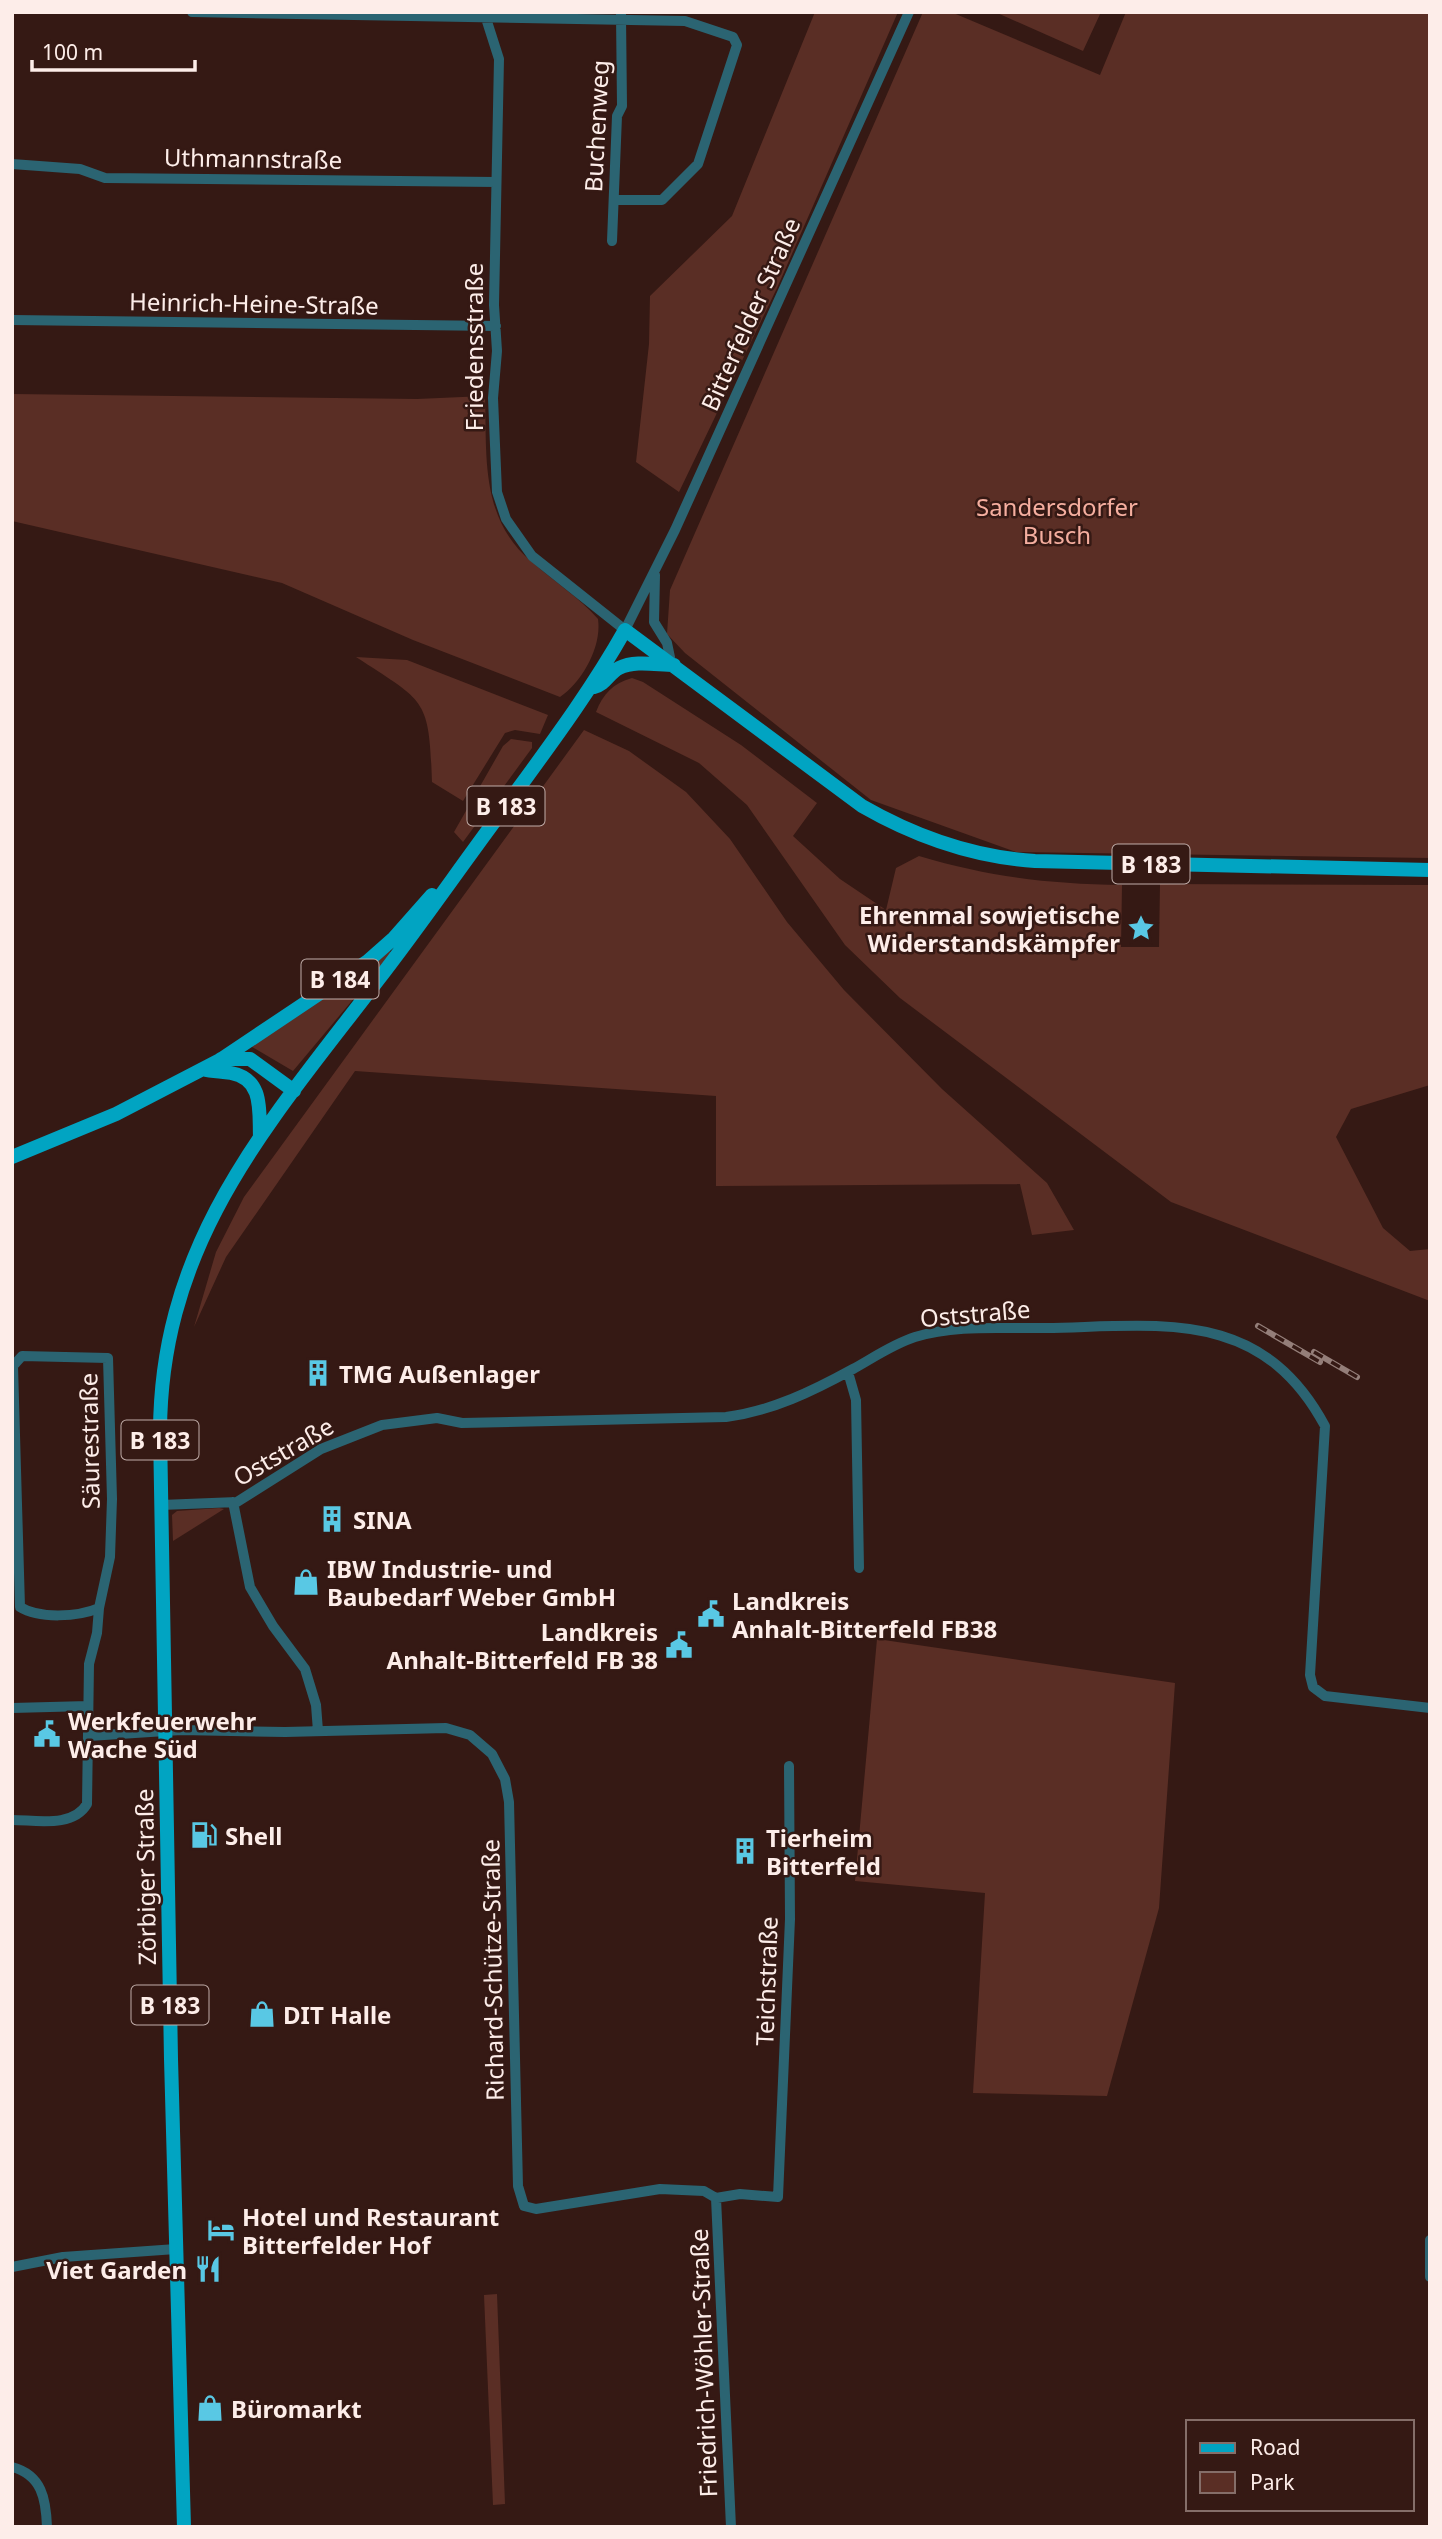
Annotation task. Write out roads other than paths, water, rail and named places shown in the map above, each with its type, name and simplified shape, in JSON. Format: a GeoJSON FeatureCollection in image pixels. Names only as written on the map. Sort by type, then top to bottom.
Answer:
{"type":"FeatureCollection","features":[{"type":"Feature","properties":{"kind":"main road","name":"B 183"},"geometry":{"type":"LineString","coordinates":[[294,1091],[562,727],[625,630],[862,806],[914,833],[962,849],[1035,861],[1430,870]]}},
{"type":"Feature","properties":{"kind":"main road","name":"B 183"},"geometry":{"type":"LineString","coordinates":[[585,694],[601,686],[617,668],[625,665],[673,664]]}},
{"type":"Feature","properties":{"kind":"main road","name":"B 184"},"geometry":{"type":"LineString","coordinates":[[12,1157],[116,1114],[220,1060],[368,961],[394,938],[428,898],[448,885]]}},
{"type":"Feature","properties":{"kind":"main road"},"geometry":{"type":"LineString","coordinates":[[220,1060],[250,1059],[294,1091]]}},
{"type":"Feature","properties":{"kind":"main road"},"geometry":{"type":"LineString","coordinates":[[203,1069],[237,1075],[253,1086],[259,1100],[260,1137]]}},
{"type":"Feature","properties":{"kind":"main road","name":"Zörbiger Straße"},"geometry":{"type":"LineString","coordinates":[[184,2527],[164,1731],[161,1393],[174,1312],[183,1280],[211,1218],[260,1137],[294,1091]]}},
{"type":"Feature","properties":{"kind":"street"},"geometry":{"type":"LineString","coordinates":[[192,12],[621,16],[685,21],[733,37],[737,45],[698,164],[662,200],[614,200]]}},
{"type":"Feature","properties":{"kind":"street","name":"Bitterfelder Straße"},"geometry":{"type":"LineString","coordinates":[[625,630],[655,572],[909,12]]}},
{"type":"Feature","properties":{"kind":"street","name":"Friedensstraße"},"geometry":{"type":"LineString","coordinates":[[484,15],[499,60],[494,470],[497,492],[506,519],[532,556],[625,630]]}},
{"type":"Feature","properties":{"kind":"street","name":"Buchenweg"},"geometry":{"type":"LineString","coordinates":[[612,241],[617,116],[622,106],[621,16]]}},
{"type":"Feature","properties":{"kind":"street","name":"Uthmannstraße"},"geometry":{"type":"LineString","coordinates":[[12,164],[80,169],[105,178],[496,182]]}},
{"type":"Feature","properties":{"kind":"street","name":"Heinrich-Heine-Straße"},"geometry":{"type":"LineString","coordinates":[[12,320],[496,326]]}},
{"type":"Feature","properties":{"kind":"street"},"geometry":{"type":"LineString","coordinates":[[655,572],[654,621],[667,643],[673,664]]}},
{"type":"Feature","properties":{"kind":"street","name":"Oststraße"},"geometry":{"type":"LineString","coordinates":[[161,1505],[233,1503],[321,1450],[400,1420],[438,1418],[462,1423],[726,1417],[772,1407],[915,1337],[959,1330],[1174,1325],[1208,1330],[1252,1348],[1288,1375],[1325,1426],[1311,1684],[1325,1696],[1430,1708]]}},
{"type":"Feature","properties":{"kind":"street","name":"Säurestraße"},"geometry":{"type":"LineString","coordinates":[[12,1820],[66,1819],[84,1809],[89,1798],[89,1664],[110,1557],[112,1499],[108,1358],[22,1356],[13,1366],[20,1607],[31,1614],[87,1613],[99,1608]]}},
{"type":"Feature","properties":{"kind":"street"},"geometry":{"type":"LineString","coordinates":[[848,1372],[856,1400],[859,1568]]}},
{"type":"Feature","properties":{"kind":"street"},"geometry":{"type":"LineString","coordinates":[[89,1736],[164,1731],[318,1731],[316,1705],[305,1669],[273,1626],[250,1587],[233,1503]]}},
{"type":"Feature","properties":{"kind":"street"},"geometry":{"type":"LineString","coordinates":[[12,1708],[88,1706]]}},
{"type":"Feature","properties":{"kind":"street","name":"Richard-Schütze-Straße"},"geometry":{"type":"LineString","coordinates":[[318,1731],[438,1727],[460,1731],[480,1741],[498,1761],[509,1802],[518,2186],[524,2206],[545,2208],[673,2189],[704,2191],[716,2198]]}},
{"type":"Feature","properties":{"kind":"street","name":"Teichstraße"},"geometry":{"type":"LineString","coordinates":[[716,2198],[740,2194],[778,2197],[790,1919],[789,1766]]}},
{"type":"Feature","properties":{"kind":"street","name":"Friedrich-Wöhler-Straße"},"geometry":{"type":"LineString","coordinates":[[716,2198],[731,2527]]}},
{"type":"Feature","properties":{"kind":"street"},"geometry":{"type":"LineString","coordinates":[[1430,2240],[1430,2277]]}},
{"type":"Feature","properties":{"kind":"street"},"geometry":{"type":"LineString","coordinates":[[12,2267],[63,2258],[176,2249]]}},
{"type":"Feature","properties":{"kind":"street"},"geometry":{"type":"LineString","coordinates":[[12,2467],[33,2476],[43,2492],[47,2527]]}},
{"type":"Feature","properties":{"kind":"railway"},"geometry":{"type":"LineString","coordinates":[[1258,1326],[1320,1362]]}},
{"type":"Feature","properties":{"kind":"railway"},"geometry":{"type":"LineString","coordinates":[[1314,1352],[1357,1377]]}},
{"type":"Feature","properties":{"kind":"place","name":"Ehrenmal sowjetische Widerstandskämpfer"},"geometry":{"type":"Point","coordinates":[1141,928]}},
{"type":"Feature","properties":{"kind":"place","name":"TMG Außenlager"},"geometry":{"type":"Point","coordinates":[318,1373]}},
{"type":"Feature","properties":{"kind":"place","name":"SINA"},"geometry":{"type":"Point","coordinates":[332,1519]}},
{"type":"Feature","properties":{"kind":"place","name":"IBW Industrie- und Baubedarf Weber GmbH"},"geometry":{"type":"Point","coordinates":[306,1582]}},
{"type":"Feature","properties":{"kind":"place","name":"Landkreis Anhalt-Bitterfeld FB38"},"geometry":{"type":"Point","coordinates":[711,1614]}},
{"type":"Feature","properties":{"kind":"place","name":"Landkreis Anhalt-Bitterfeld FB 38"},"geometry":{"type":"Point","coordinates":[679,1645]}},
{"type":"Feature","properties":{"kind":"place","name":"Werkfeuerwehr Wache Süd"},"geometry":{"type":"Point","coordinates":[47,1734]}},
{"type":"Feature","properties":{"kind":"place","name":"Shell"},"geometry":{"type":"Point","coordinates":[204,1835]}},
{"type":"Feature","properties":{"kind":"place","name":"Tierheim Bitterfeld"},"geometry":{"type":"Point","coordinates":[745,1851]}},
{"type":"Feature","properties":{"kind":"place","name":"DIT Halle"},"geometry":{"type":"Point","coordinates":[262,2014]}},
{"type":"Feature","properties":{"kind":"place","name":"Hotel und Restaurant Bitterfelder Hof"},"geometry":{"type":"Point","coordinates":[221,2230]}},
{"type":"Feature","properties":{"kind":"place","name":"Viet Garden"},"geometry":{"type":"Point","coordinates":[208,2269]}},
{"type":"Feature","properties":{"kind":"place","name":"Büromarkt"},"geometry":{"type":"Point","coordinates":[210,2408]}},
{"type":"Feature","properties":{"kind":"park label","name":"Sandersdorfer Busch"},"geometry":{"type":"Point","coordinates":[1057,520]}}]}
